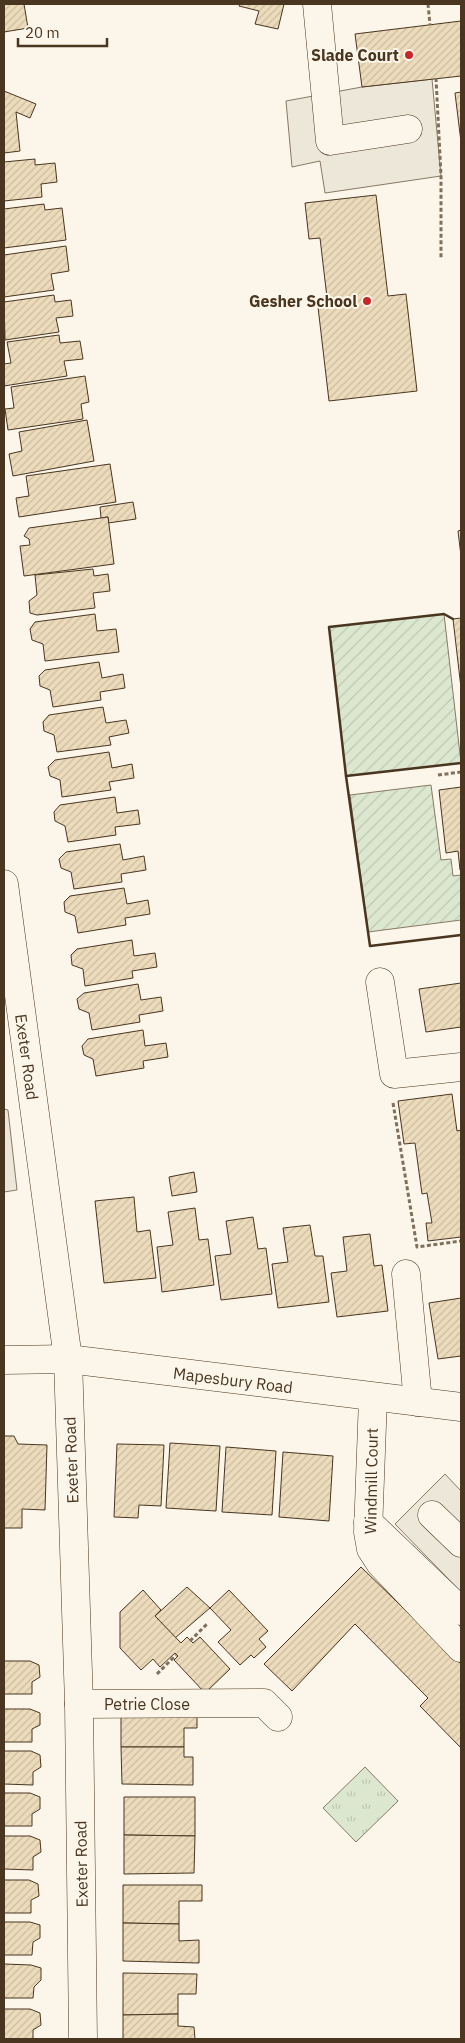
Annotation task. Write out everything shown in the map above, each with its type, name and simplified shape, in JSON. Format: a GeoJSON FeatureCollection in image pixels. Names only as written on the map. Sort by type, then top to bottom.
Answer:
{"type":"FeatureCollection","features":[{"type":"Feature","properties":{"kind":"street"},"geometry":{"type":"LineString","coordinates":[[317,4],[330,141],[408,129]]}},
{"type":"Feature","properties":{"kind":"street","name":"Exeter Road"},"geometry":{"type":"LineString","coordinates":[[4,884],[68,1358],[79,1704],[83,2039]]}},
{"type":"Feature","properties":{"kind":"street"},"geometry":{"type":"LineString","coordinates":[[380,982],[394,1074],[461,1066]]}},
{"type":"Feature","properties":{"kind":"street"},"geometry":{"type":"LineString","coordinates":[[406,1274],[418,1402]]}},
{"type":"Feature","properties":{"kind":"street","name":"Mapesbury Road"},"geometry":{"type":"LineString","coordinates":[[4,1360],[68,1358],[373,1398],[461,1407]]}},
{"type":"Feature","properties":{"kind":"street","name":"Windmill Court"},"geometry":{"type":"LineString","coordinates":[[373,1398],[368,1522],[369,1541],[380,1564],[461,1648]]}},
{"type":"Feature","properties":{"kind":"street"},"geometry":{"type":"LineString","coordinates":[[432,1515],[461,1543]]}},
{"type":"Feature","properties":{"kind":"street"},"geometry":{"type":"LineString","coordinates":[[368,1522],[461,1611]]}},
{"type":"Feature","properties":{"kind":"street","name":"Petrie Close"},"geometry":{"type":"LineString","coordinates":[[79,1704],[215,1705],[264,1703],[278,1717]]}},
{"type":"Feature","properties":{"kind":"path"},"geometry":{"type":"LineString","coordinates":[[428,4],[430,25]]}},
{"type":"Feature","properties":{"kind":"path"},"geometry":{"type":"LineString","coordinates":[[436,78],[441,176],[441,258]]}},
{"type":"Feature","properties":{"kind":"path"},"geometry":{"type":"LineString","coordinates":[[438,775],[461,772]]}},
{"type":"Feature","properties":{"kind":"path"},"geometry":{"type":"LineString","coordinates":[[396,1097],[393,1102],[418,1247],[461,1241]]}},
{"type":"Feature","properties":{"kind":"path"},"geometry":{"type":"LineString","coordinates":[[190,1641],[208,1623]]}},
{"type":"Feature","properties":{"kind":"green space"},"geometry":{"type":"Polygon","coordinates":[[[444,614],[461,763],[346,776],[329,627],[444,614]]]}},
{"type":"Feature","properties":{"kind":"green space"},"geometry":{"type":"Polygon","coordinates":[[[431,785],[441,860],[451,859],[453,876],[461,875],[461,920],[368,932],[350,795],[431,785]]]}},
{"type":"Feature","properties":{"kind":"green space"},"geometry":{"type":"Polygon","coordinates":[[[365,1767],[398,1801],[356,1842],[323,1808],[365,1767]]]}},
{"type":"Feature","properties":{"kind":"shaded area"},"geometry":{"type":"Polygon","coordinates":[[[432,79],[441,176],[325,193],[320,161],[292,167],[286,101],[362,87],[432,79]]]}},
{"type":"Feature","properties":{"kind":"shaded area"},"geometry":{"type":"Polygon","coordinates":[[[4,1109],[8,1110],[17,1190],[4,1192],[4,1109]]]}},
{"type":"Feature","properties":{"kind":"shaded area"},"geometry":{"type":"Polygon","coordinates":[[[445,1474],[461,1491],[461,1592],[395,1524],[445,1474]]]}},
{"type":"Feature","properties":{"kind":"building"},"geometry":{"type":"Polygon","coordinates":[[[4,4],[24,4],[28,28],[4,32],[4,4]]]}},
{"type":"Feature","properties":{"kind":"building"},"geometry":{"type":"Polygon","coordinates":[[[240,4],[284,4],[278,29],[255,24],[259,11],[239,6],[240,4]]]}},
{"type":"Feature","properties":{"kind":"building","name":"Slade Court"},"geometry":{"type":"Polygon","coordinates":[[[461,21],[461,76],[362,87],[355,34],[461,21]]]}},
{"type":"Feature","properties":{"kind":"building"},"geometry":{"type":"Polygon","coordinates":[[[4,91],[36,104],[30,118],[16,112],[20,151],[4,153],[4,91]]]}},
{"type":"Feature","properties":{"kind":"building"},"geometry":{"type":"Polygon","coordinates":[[[461,92],[461,142],[455,93],[461,92]]]}},
{"type":"Feature","properties":{"kind":"building"},"geometry":{"type":"Polygon","coordinates":[[[35,159],[35,165],[55,163],[57,182],[41,184],[42,197],[4,201],[4,162],[35,159]]]}},
{"type":"Feature","properties":{"kind":"building","name":"Gesher School"},"geometry":{"type":"Polygon","coordinates":[[[376,195],[388,296],[406,294],[417,391],[329,401],[318,307],[328,306],[320,238],[309,239],[305,203],[376,195]]]}},
{"type":"Feature","properties":{"kind":"building"},"geometry":{"type":"Polygon","coordinates":[[[44,204],[45,210],[62,208],[66,240],[4,248],[4,209],[44,204]]]}},
{"type":"Feature","properties":{"kind":"building"},"geometry":{"type":"Polygon","coordinates":[[[66,246],[69,271],[51,274],[54,290],[4,297],[4,255],[66,246]]]}},
{"type":"Feature","properties":{"kind":"building"},"geometry":{"type":"Polygon","coordinates":[[[54,295],[55,302],[71,300],[73,316],[56,318],[59,332],[5,340],[4,302],[54,295]]]}},
{"type":"Feature","properties":{"kind":"building"},"geometry":{"type":"Polygon","coordinates":[[[59,335],[60,343],[80,341],[83,359],[64,361],[67,376],[4,386],[4,364],[11,363],[7,342],[59,335]]]}},
{"type":"Feature","properties":{"kind":"building"},"geometry":{"type":"Polygon","coordinates":[[[85,376],[89,402],[81,404],[83,419],[8,430],[5,409],[14,408],[11,387],[85,376]]]}},
{"type":"Feature","properties":{"kind":"building"},"geometry":{"type":"Polygon","coordinates":[[[87,420],[94,461],[13,476],[9,454],[22,451],[19,432],[87,420]]]}},
{"type":"Feature","properties":{"kind":"building"},"geometry":{"type":"Polygon","coordinates":[[[110,464],[116,502],[19,517],[16,498],[29,496],[26,476],[110,464]]]}},
{"type":"Feature","properties":{"kind":"building"},"geometry":{"type":"Polygon","coordinates":[[[133,502],[136,519],[108,523],[108,517],[101,518],[100,507],[133,502]]]}},
{"type":"Feature","properties":{"kind":"building"},"geometry":{"type":"Polygon","coordinates":[[[108,517],[114,564],[24,576],[20,546],[30,545],[29,539],[24,536],[29,528],[108,517]]]}},
{"type":"Feature","properties":{"kind":"building"},"geometry":{"type":"Polygon","coordinates":[[[461,530],[461,556],[458,531],[461,530]]]}},
{"type":"Feature","properties":{"kind":"building"},"geometry":{"type":"Polygon","coordinates":[[[93,569],[94,576],[108,574],[110,591],[93,593],[95,608],[37,615],[30,613],[29,601],[37,595],[35,575],[93,569]]]}},
{"type":"Feature","properties":{"kind":"building"},"geometry":{"type":"Polygon","coordinates":[[[95,614],[97,631],[116,629],[119,652],[45,661],[43,644],[32,640],[30,629],[35,622],[95,614]]]}},
{"type":"Feature","properties":{"kind":"building"},"geometry":{"type":"Polygon","coordinates":[[[461,618],[461,688],[453,619],[461,618]]]}},
{"type":"Feature","properties":{"kind":"building"},"geometry":{"type":"Polygon","coordinates":[[[99,662],[102,678],[123,674],[125,688],[100,692],[101,700],[53,707],[50,690],[40,686],[39,676],[45,670],[99,662]]]}},
{"type":"Feature","properties":{"kind":"building"},"geometry":{"type":"Polygon","coordinates":[[[103,707],[106,723],[126,720],[129,733],[109,737],[111,745],[57,752],[54,735],[44,731],[43,722],[49,715],[103,707]]]}},
{"type":"Feature","properties":{"kind":"building"},"geometry":{"type":"Polygon","coordinates":[[[109,752],[112,768],[132,764],[134,778],[109,782],[111,790],[62,797],[60,780],[50,776],[48,767],[55,760],[109,752]]]}},
{"type":"Feature","properties":{"kind":"building"},"geometry":{"type":"Polygon","coordinates":[[[461,787],[460,870],[458,851],[446,853],[439,790],[461,787]]]}},
{"type":"Feature","properties":{"kind":"building"},"geometry":{"type":"Polygon","coordinates":[[[115,797],[117,813],[138,810],[140,824],[115,827],[116,835],[68,842],[65,826],[55,821],[54,812],[60,805],[115,797]]]}},
{"type":"Feature","properties":{"kind":"building"},"geometry":{"type":"Polygon","coordinates":[[[120,844],[123,860],[144,856],[146,870],[121,874],[122,882],[74,889],[71,872],[61,868],[59,859],[66,852],[120,844]]]}},
{"type":"Feature","properties":{"kind":"building"},"geometry":{"type":"Polygon","coordinates":[[[124,888],[127,904],[148,900],[150,914],[125,918],[126,925],[78,933],[75,916],[65,912],[64,902],[70,896],[124,888]]]}},
{"type":"Feature","properties":{"kind":"building"},"geometry":{"type":"Polygon","coordinates":[[[132,940],[134,956],[155,953],[157,967],[132,971],[133,978],[85,986],[83,969],[72,965],[71,955],[77,949],[132,940]]]}},
{"type":"Feature","properties":{"kind":"building"},"geometry":{"type":"Polygon","coordinates":[[[461,983],[461,1027],[426,1032],[419,989],[461,983]]]}},
{"type":"Feature","properties":{"kind":"building"},"geometry":{"type":"Polygon","coordinates":[[[138,984],[141,1000],[161,997],[163,1011],[139,1015],[140,1022],[92,1030],[89,1013],[79,1009],[77,999],[84,993],[138,984]]]}},
{"type":"Feature","properties":{"kind":"building"},"geometry":{"type":"Polygon","coordinates":[[[143,1030],[145,1046],[166,1043],[168,1057],[143,1061],[144,1068],[96,1076],[93,1059],[84,1055],[82,1046],[88,1039],[143,1030]]]}},
{"type":"Feature","properties":{"kind":"building"},"geometry":{"type":"Polygon","coordinates":[[[452,1094],[457,1131],[461,1130],[461,1237],[428,1241],[426,1223],[432,1223],[427,1193],[422,1194],[415,1143],[404,1144],[398,1101],[452,1094]]]}},
{"type":"Feature","properties":{"kind":"building"},"geometry":{"type":"Polygon","coordinates":[[[194,1172],[197,1192],[172,1196],[169,1177],[194,1172]]]}},
{"type":"Feature","properties":{"kind":"building"},"geometry":{"type":"Polygon","coordinates":[[[134,1197],[137,1232],[150,1230],[156,1278],[104,1283],[95,1201],[134,1197]]]}},
{"type":"Feature","properties":{"kind":"building"},"geometry":{"type":"Polygon","coordinates":[[[195,1208],[199,1240],[208,1239],[214,1285],[162,1292],[157,1247],[173,1245],[168,1212],[195,1208]]]}},
{"type":"Feature","properties":{"kind":"building"},"geometry":{"type":"Polygon","coordinates":[[[253,1217],[258,1249],[266,1248],[272,1294],[221,1300],[215,1256],[231,1254],[226,1221],[253,1217]]]}},
{"type":"Feature","properties":{"kind":"building"},"geometry":{"type":"Polygon","coordinates":[[[310,1225],[315,1256],[323,1256],[329,1302],[278,1308],[272,1264],[288,1262],[283,1228],[310,1225]]]}},
{"type":"Feature","properties":{"kind":"building"},"geometry":{"type":"Polygon","coordinates":[[[370,1234],[374,1266],[382,1265],[388,1311],[337,1317],[331,1273],[347,1271],[343,1237],[370,1234]]]}},
{"type":"Feature","properties":{"kind":"building"},"geometry":{"type":"Polygon","coordinates":[[[461,1298],[461,1356],[438,1359],[429,1303],[461,1298]]]}},
{"type":"Feature","properties":{"kind":"building"},"geometry":{"type":"Polygon","coordinates":[[[4,1436],[14,1436],[18,1444],[47,1445],[45,1510],[22,1509],[22,1528],[4,1528],[4,1436]]]}},
{"type":"Feature","properties":{"kind":"building"},"geometry":{"type":"Polygon","coordinates":[[[170,1443],[220,1446],[216,1511],[166,1508],[170,1443]]]}},
{"type":"Feature","properties":{"kind":"building"},"geometry":{"type":"Polygon","coordinates":[[[117,1444],[164,1445],[161,1506],[139,1505],[138,1518],[114,1517],[117,1444]]]}},
{"type":"Feature","properties":{"kind":"building"},"geometry":{"type":"Polygon","coordinates":[[[226,1447],[276,1451],[272,1515],[222,1512],[226,1447]]]}},
{"type":"Feature","properties":{"kind":"building"},"geometry":{"type":"Polygon","coordinates":[[[283,1452],[333,1456],[329,1521],[279,1517],[283,1452]]]}},
{"type":"Feature","properties":{"kind":"building"},"geometry":{"type":"Polygon","coordinates":[[[361,1567],[461,1664],[461,1748],[420,1706],[428,1698],[355,1624],[292,1691],[264,1664],[361,1567]]]}},
{"type":"Feature","properties":{"kind":"building"},"geometry":{"type":"Polygon","coordinates":[[[187,1587],[210,1608],[175,1638],[155,1616],[187,1587]]]}},
{"type":"Feature","properties":{"kind":"building"},"geometry":{"type":"Polygon","coordinates":[[[143,1590],[161,1610],[155,1616],[181,1643],[187,1637],[193,1643],[200,1637],[230,1669],[205,1693],[174,1660],[178,1656],[175,1653],[160,1667],[153,1659],[141,1670],[120,1648],[120,1612],[143,1590]]]}},
{"type":"Feature","properties":{"kind":"building"},"geometry":{"type":"Polygon","coordinates":[[[229,1590],[268,1631],[259,1639],[266,1647],[254,1658],[251,1655],[240,1665],[218,1642],[231,1630],[210,1608],[229,1590]]]}},
{"type":"Feature","properties":{"kind":"building"},"geometry":{"type":"Polygon","coordinates":[[[4,1661],[30,1661],[39,1665],[40,1677],[32,1682],[32,1694],[4,1694],[4,1661]]]}},
{"type":"Feature","properties":{"kind":"building"},"geometry":{"type":"Polygon","coordinates":[[[197,1706],[197,1728],[184,1728],[184,1747],[121,1747],[121,1707],[197,1706]]]}},
{"type":"Feature","properties":{"kind":"building"},"geometry":{"type":"Polygon","coordinates":[[[4,1709],[30,1709],[40,1713],[40,1725],[32,1729],[32,1742],[4,1742],[4,1709]]]}},
{"type":"Feature","properties":{"kind":"building"},"geometry":{"type":"Polygon","coordinates":[[[121,1747],[184,1747],[184,1757],[193,1757],[193,1785],[122,1784],[121,1747]]]}},
{"type":"Feature","properties":{"kind":"building"},"geometry":{"type":"Polygon","coordinates":[[[4,1751],[31,1751],[40,1755],[41,1767],[33,1772],[33,1785],[4,1784],[4,1751]]]}},
{"type":"Feature","properties":{"kind":"building"},"geometry":{"type":"Polygon","coordinates":[[[4,1793],[30,1793],[40,1797],[40,1809],[32,1814],[32,1826],[4,1826],[4,1793]]]}},
{"type":"Feature","properties":{"kind":"building"},"geometry":{"type":"Polygon","coordinates":[[[124,1797],[195,1797],[195,1836],[124,1835],[124,1797]]]}},
{"type":"Feature","properties":{"kind":"building"},"geometry":{"type":"Polygon","coordinates":[[[124,1835],[195,1836],[194,1873],[124,1874],[124,1835]]]}},
{"type":"Feature","properties":{"kind":"building"},"geometry":{"type":"Polygon","coordinates":[[[4,1836],[30,1836],[40,1840],[41,1852],[33,1857],[33,1870],[4,1869],[4,1836]]]}},
{"type":"Feature","properties":{"kind":"building"},"geometry":{"type":"Polygon","coordinates":[[[4,1880],[29,1880],[38,1884],[39,1896],[31,1900],[31,1913],[4,1913],[4,1880]]]}},
{"type":"Feature","properties":{"kind":"building"},"geometry":{"type":"Polygon","coordinates":[[[123,1885],[202,1885],[202,1901],[179,1901],[179,1924],[123,1923],[123,1885]]]}},
{"type":"Feature","properties":{"kind":"building"},"geometry":{"type":"Polygon","coordinates":[[[4,1922],[30,1922],[40,1925],[40,1938],[33,1942],[32,1955],[4,1955],[4,1922]]]}},
{"type":"Feature","properties":{"kind":"building"},"geometry":{"type":"Polygon","coordinates":[[[123,1923],[179,1924],[179,1941],[199,1940],[199,1963],[123,1961],[123,1923]]]}},
{"type":"Feature","properties":{"kind":"building"},"geometry":{"type":"Polygon","coordinates":[[[4,1964],[31,1965],[41,1968],[41,1980],[34,1987],[33,1998],[4,1998],[4,1964]]]}},
{"type":"Feature","properties":{"kind":"building"},"geometry":{"type":"Polygon","coordinates":[[[123,1973],[197,1974],[196,1994],[178,1994],[178,2014],[123,2015],[123,1973]]]}},
{"type":"Feature","properties":{"kind":"building"},"geometry":{"type":"Polygon","coordinates":[[[4,2009],[30,2009],[40,2013],[41,2025],[33,2030],[33,2039],[4,2039],[4,2009]]]}},
{"type":"Feature","properties":{"kind":"building"},"geometry":{"type":"Polygon","coordinates":[[[178,2014],[178,2026],[194,2027],[195,2039],[123,2039],[123,2015],[178,2014]]]}},
{"type":"Feature","properties":{"kind":"wall"},"geometry":{"type":"LineString","coordinates":[[453,619],[444,614],[329,627],[346,776],[461,763]]}},
{"type":"Feature","properties":{"kind":"wall"},"geometry":{"type":"LineString","coordinates":[[346,776],[370,946],[461,935]]}},
{"type":"Feature","properties":{"kind":"place","name":"Slade Court"},"geometry":{"type":"Point","coordinates":[409,55]}},
{"type":"Feature","properties":{"kind":"place","name":"Gesher School"},"geometry":{"type":"Point","coordinates":[367,301]}}]}
